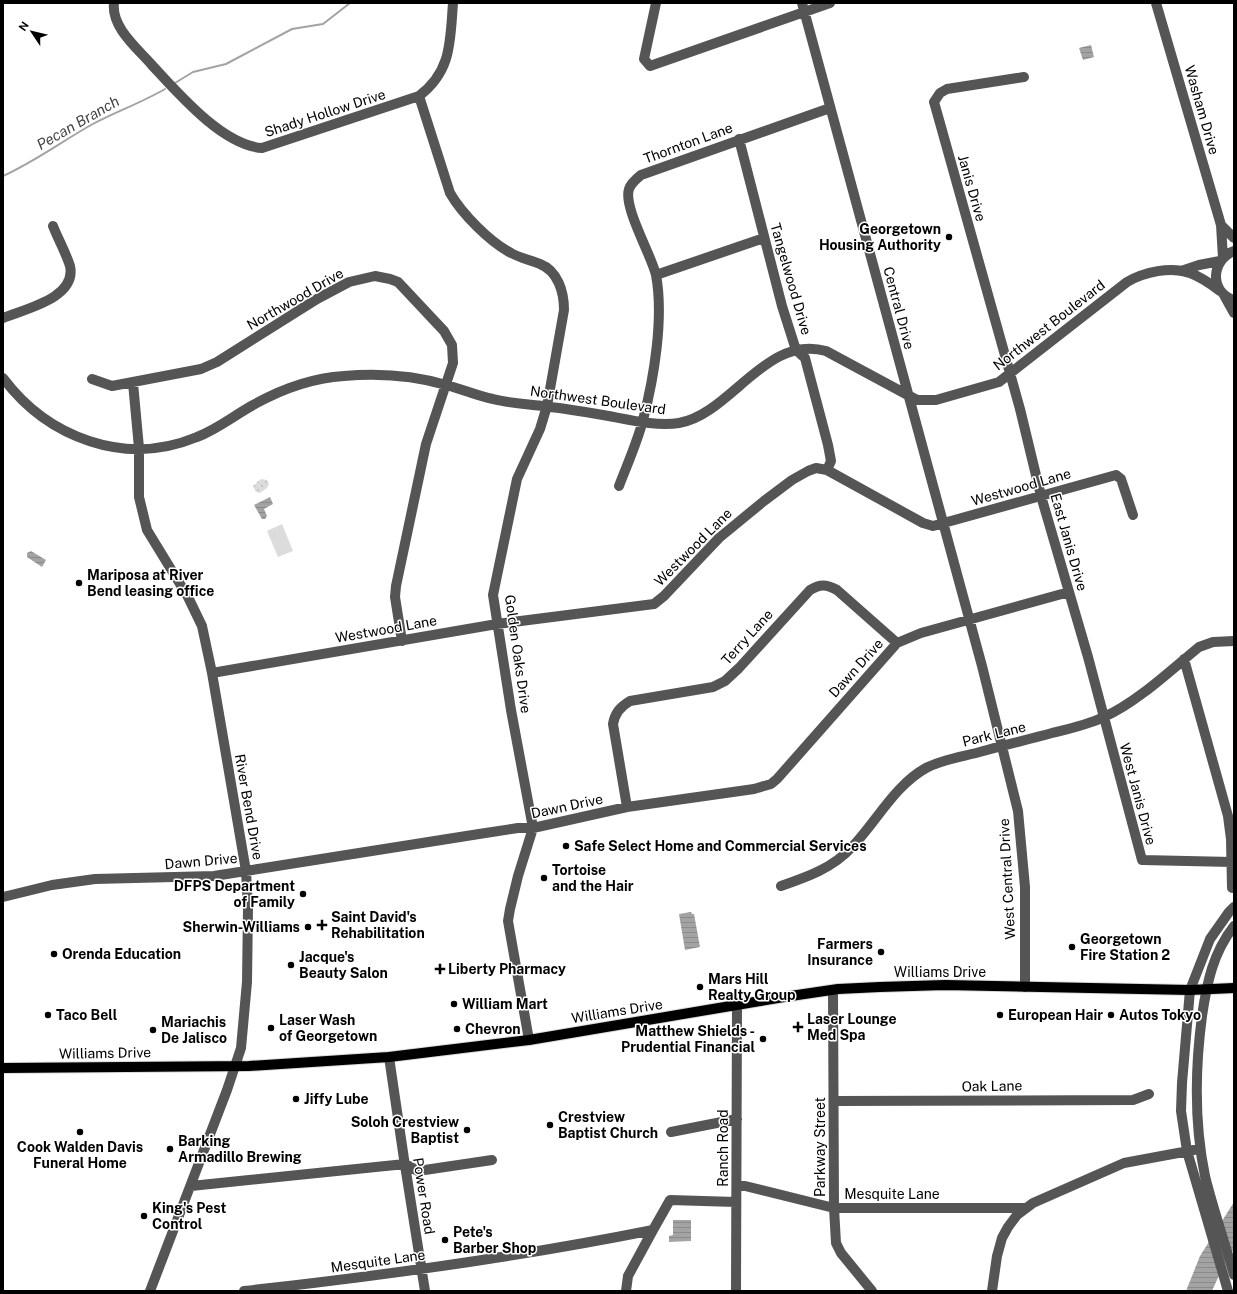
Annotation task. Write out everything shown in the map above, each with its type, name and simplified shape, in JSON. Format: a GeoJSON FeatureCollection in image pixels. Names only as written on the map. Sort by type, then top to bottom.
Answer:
{"type":"FeatureCollection","features":[{"type":"Feature","properties":{"kind":"main road","name":"Williams Drive"},"geometry":{"type":"LineString","coordinates":[[3,1068],[236,1066],[389,1057],[529,1040],[833,990],[945,985],[1190,990],[1234,988]]}},
{"type":"Feature","properties":{"kind":"street","name":"Shady Hollow Drive"},"geometry":{"type":"LineString","coordinates":[[114,3],[114,13],[122,31],[174,90],[205,118],[240,142],[252,147],[262,148],[274,146],[419,96]]}},
{"type":"Feature","properties":{"kind":"street"},"geometry":{"type":"LineString","coordinates":[[419,96],[436,81],[443,69],[449,48],[452,3]]}},
{"type":"Feature","properties":{"kind":"street"},"geometry":{"type":"LineString","coordinates":[[656,3],[644,59],[650,66],[803,8],[830,3]]}},
{"type":"Feature","properties":{"kind":"street","name":"Washam Drive"},"geometry":{"type":"LineString","coordinates":[[1156,3],[1221,224],[1221,259],[1215,276],[1222,293]]}},
{"type":"Feature","properties":{"kind":"street","name":"Central Drive"},"geometry":{"type":"LineString","coordinates":[[803,8],[969,620]]}},
{"type":"Feature","properties":{"kind":"street","name":"Janis Drive"},"geometry":{"type":"LineString","coordinates":[[1010,374],[934,102],[940,92],[947,89],[1024,77]]}},
{"type":"Feature","properties":{"kind":"street","name":"Golden Oaks Drive"},"geometry":{"type":"LineString","coordinates":[[419,96],[454,199],[466,214],[501,247],[512,254],[548,268],[558,280],[563,294],[564,310],[547,406],[540,429],[517,479],[495,580],[494,595],[533,828],[517,878],[508,921],[529,1040]]}},
{"type":"Feature","properties":{"kind":"street","name":"Thornton Lane"},"geometry":{"type":"LineString","coordinates":[[619,486],[643,422],[659,336],[656,275],[628,199],[629,189],[634,180],[641,175],[739,139],[830,108]]}},
{"type":"Feature","properties":{"kind":"street","name":"Tangelwood Drive"},"geometry":{"type":"LineString","coordinates":[[739,139],[764,238],[796,350],[805,358],[828,445],[831,461],[827,470]]}},
{"type":"Feature","properties":{"kind":"street","name":"Washam Drive"},"geometry":{"type":"LineString","coordinates":[[1221,224],[1234,238]]}},
{"type":"Feature","properties":{"kind":"street"},"geometry":{"type":"LineString","coordinates":[[3,318],[57,297],[68,284],[70,267],[53,226]]}},
{"type":"Feature","properties":{"kind":"street"},"geometry":{"type":"LineString","coordinates":[[656,275],[764,238]]}},
{"type":"Feature","properties":{"kind":"street","name":"Northwest Boulevard"},"geometry":{"type":"LineString","coordinates":[[3,378],[28,407],[50,424],[67,433],[91,442],[109,446],[140,448],[174,445],[198,437],[272,396],[323,378],[352,375],[385,374],[413,377],[502,401],[547,406],[643,422],[677,424],[701,415],[777,357],[796,350],[811,349],[826,352],[907,396],[917,400],[936,400],[991,385],[1010,374],[1135,278],[1155,272],[1181,271],[1221,259],[1234,251]]}},
{"type":"Feature","properties":{"kind":"street","name":"Northwest Boulevard"},"geometry":{"type":"LineString","coordinates":[[1181,271],[1200,278],[1234,300]]}},
{"type":"Feature","properties":{"kind":"street","name":"Northwood Drive"},"geometry":{"type":"LineString","coordinates":[[92,379],[112,386],[207,367],[336,288],[349,282],[375,276],[398,282],[411,294],[450,339],[453,351],[453,363],[426,444],[396,586],[395,597],[402,640]]}},
{"type":"Feature","properties":{"kind":"street"},"geometry":{"type":"LineString","coordinates":[[1222,293],[1234,313]]}},
{"type":"Feature","properties":{"kind":"street","name":"East Janis Drive"},"geometry":{"type":"LineString","coordinates":[[1010,374],[1028,438],[1041,496],[1103,718]]}},
{"type":"Feature","properties":{"kind":"street","name":"River Bend Drive"},"geometry":{"type":"LineString","coordinates":[[133,383],[140,448],[139,498],[147,530],[188,597],[202,626],[212,674],[246,871],[248,908],[244,1024],[241,1048],[236,1066],[150,1291]]}},
{"type":"Feature","properties":{"kind":"street","name":"Westwood Lane"},"geometry":{"type":"LineString","coordinates":[[212,674],[498,624],[654,604],[664,596],[719,538],[792,480],[816,468],[827,470],[923,523],[933,526],[1116,475],[1120,479],[1134,515]]}},
{"type":"Feature","properties":{"kind":"street","name":"Terry Lane"},"geometry":{"type":"LineString","coordinates":[[628,807],[613,724],[615,716],[620,708],[630,701],[709,688],[725,681],[740,668],[810,590],[817,585],[825,585],[837,590],[897,643]]}},
{"type":"Feature","properties":{"kind":"street","name":"Dawn Drive"},"geometry":{"type":"LineString","coordinates":[[3,897],[52,885],[94,879],[182,878],[246,871],[518,828],[533,828],[628,807],[754,789],[770,784],[777,779],[897,643],[921,633],[1069,592]]}},
{"type":"Feature","properties":{"kind":"street","name":"West Central Drive"},"geometry":{"type":"LineString","coordinates":[[969,620],[1003,746],[1018,811],[1025,887],[1026,987]]}},
{"type":"Feature","properties":{"kind":"street","name":"Park Lane"},"geometry":{"type":"LineString","coordinates":[[781,886],[823,869],[842,857],[853,847],[890,800],[926,768],[954,758],[1086,724],[1103,718],[1119,710],[1184,659],[1207,644],[1221,641],[1234,641]]}},
{"type":"Feature","properties":{"kind":"street"},"geometry":{"type":"LineString","coordinates":[[1184,659],[1228,816],[1232,862],[1232,888]]}},
{"type":"Feature","properties":{"kind":"street","name":"West Janis Drive"},"geometry":{"type":"LineString","coordinates":[[1103,718],[1142,860],[1232,862]]}},
{"type":"Feature","properties":{"kind":"street"},"geometry":{"type":"LineString","coordinates":[[1228,1291],[1187,1151],[1181,1111],[1190,990],[1210,939],[1234,907]]}},
{"type":"Feature","properties":{"kind":"street"},"geometry":{"type":"LineString","coordinates":[[1234,926],[1219,947],[1212,964],[1206,989],[1196,1069],[1200,1148],[1206,1178],[1234,1276]]}},
{"type":"Feature","properties":{"kind":"street","name":"Parkway Street"},"geometry":{"type":"LineString","coordinates":[[833,990],[834,1208],[836,1244],[841,1253],[872,1291]]}},
{"type":"Feature","properties":{"kind":"street","name":"Ranch Road"},"geometry":{"type":"LineString","coordinates":[[736,1291],[737,1005]]}},
{"type":"Feature","properties":{"kind":"street","name":"Power Road"},"geometry":{"type":"LineString","coordinates":[[389,1057],[425,1291]]}},
{"type":"Feature","properties":{"kind":"street","name":"Oak Lane"},"geometry":{"type":"LineString","coordinates":[[834,1101],[1133,1100],[1149,1094]]}},
{"type":"Feature","properties":{"kind":"street"},"geometry":{"type":"LineString","coordinates":[[671,1132],[737,1119]]}},
{"type":"Feature","properties":{"kind":"street"},"geometry":{"type":"LineString","coordinates":[[992,1291],[997,1256],[1002,1238],[1008,1226],[1026,1208],[1046,1196],[1124,1163],[1200,1148]]}},
{"type":"Feature","properties":{"kind":"street"},"geometry":{"type":"LineString","coordinates":[[191,1186],[405,1164],[418,1171],[492,1160]]}},
{"type":"Feature","properties":{"kind":"street","name":"Mesquite Lane"},"geometry":{"type":"LineString","coordinates":[[737,1184],[834,1208],[1026,1208]]}},
{"type":"Feature","properties":{"kind":"street"},"geometry":{"type":"LineString","coordinates":[[626,1291],[628,1276],[670,1200],[736,1202]]}},
{"type":"Feature","properties":{"kind":"street","name":"Mesquite Lane"},"geometry":{"type":"LineString","coordinates":[[244,1291],[321,1287],[653,1230]]}},
{"type":"Feature","properties":{"kind":"shaded area"},"geometry":{"type":"Polygon","coordinates":[[[1091,45],[1094,57],[1083,60],[1079,48],[1091,45]]]}},
{"type":"Feature","properties":{"kind":"shaded area"},"geometry":{"type":"Polygon","coordinates":[[[261,479],[267,480],[269,484],[267,488],[260,493],[256,492],[253,486],[261,479]]]}},
{"type":"Feature","properties":{"kind":"shaded area"},"geometry":{"type":"Polygon","coordinates":[[[270,497],[273,504],[264,509],[267,516],[265,519],[262,519],[254,505],[270,497]]]}},
{"type":"Feature","properties":{"kind":"shaded area"},"geometry":{"type":"Polygon","coordinates":[[[282,524],[293,551],[278,557],[267,531],[282,524]]]}},
{"type":"Feature","properties":{"kind":"shaded area"},"geometry":{"type":"Polygon","coordinates":[[[31,551],[46,560],[42,567],[27,557],[27,553],[31,551]]]}},
{"type":"Feature","properties":{"kind":"shaded area"},"geometry":{"type":"Polygon","coordinates":[[[691,912],[694,914],[700,947],[685,950],[679,914],[691,912]]]}},
{"type":"Feature","properties":{"kind":"shaded area"},"geometry":{"type":"Polygon","coordinates":[[[1234,1202],[1234,1249],[1225,1262],[1212,1291],[1186,1291],[1200,1256],[1234,1202]]]}},
{"type":"Feature","properties":{"kind":"shaded area"},"geometry":{"type":"Polygon","coordinates":[[[673,1220],[691,1220],[691,1241],[669,1242],[669,1236],[673,1235],[673,1220]]]}},
{"type":"Feature","properties":{"kind":"waterway","name":"Pecan Branch"},"geometry":{"type":"LineString","coordinates":[[175,83],[193,72],[226,64],[292,29],[323,24],[350,3]]}},
{"type":"Feature","properties":{"kind":"waterway","name":"Pecan Branch"},"geometry":{"type":"LineString","coordinates":[[3,176],[37,158],[91,125],[165,89]]}},
{"type":"Feature","properties":{"kind":"place","name":"Georgetown Housing Authority"},"geometry":{"type":"Point","coordinates":[949,237]}},
{"type":"Feature","properties":{"kind":"place","name":"Mariposa at River Bend leasing office"},"geometry":{"type":"Point","coordinates":[79,583]}},
{"type":"Feature","properties":{"kind":"place","name":"Safe Select Home and Commercial Services"},"geometry":{"type":"Point","coordinates":[566,846]}},
{"type":"Feature","properties":{"kind":"place","name":"Tortoise and the Hair"},"geometry":{"type":"Point","coordinates":[544,878]}},
{"type":"Feature","properties":{"kind":"place","name":"DFPS Department of Family"},"geometry":{"type":"Point","coordinates":[303,894]}},
{"type":"Feature","properties":{"kind":"place","name":"Saint David's Rehabilitation"},"geometry":{"type":"Point","coordinates":[322,925]}},
{"type":"Feature","properties":{"kind":"place","name":"Sherwin-Williams"},"geometry":{"type":"Point","coordinates":[308,927]}},
{"type":"Feature","properties":{"kind":"place","name":"Georgetown Fire Station 2"},"geometry":{"type":"Point","coordinates":[1072,947]}},
{"type":"Feature","properties":{"kind":"place","name":"Farmers Insurance"},"geometry":{"type":"Point","coordinates":[881,952]}},
{"type":"Feature","properties":{"kind":"place","name":"Orenda Education"},"geometry":{"type":"Point","coordinates":[54,954]}},
{"type":"Feature","properties":{"kind":"place","name":"Jacque's Beauty Salon"},"geometry":{"type":"Point","coordinates":[291,965]}},
{"type":"Feature","properties":{"kind":"place","name":"Liberty Pharmacy"},"geometry":{"type":"Point","coordinates":[440,969]}},
{"type":"Feature","properties":{"kind":"place","name":"Mars Hill Realty Group"},"geometry":{"type":"Point","coordinates":[700,987]}},
{"type":"Feature","properties":{"kind":"place","name":"William Mart"},"geometry":{"type":"Point","coordinates":[454,1004]}},
{"type":"Feature","properties":{"kind":"place","name":"Taco Bell"},"geometry":{"type":"Point","coordinates":[48,1015]}},
{"type":"Feature","properties":{"kind":"place","name":"European Hair"},"geometry":{"type":"Point","coordinates":[1000,1015]}},
{"type":"Feature","properties":{"kind":"place","name":"Autos Tokyo"},"geometry":{"type":"Point","coordinates":[1111,1015]}},
{"type":"Feature","properties":{"kind":"place","name":"Laser Lounge Med Spa"},"geometry":{"type":"Point","coordinates":[798,1027]}},
{"type":"Feature","properties":{"kind":"place","name":"Laser Wash of Georgetown"},"geometry":{"type":"Point","coordinates":[271,1028]}},
{"type":"Feature","properties":{"kind":"place","name":"Chevron"},"geometry":{"type":"Point","coordinates":[457,1029]}},
{"type":"Feature","properties":{"kind":"place","name":"Mariachis De Jalisco"},"geometry":{"type":"Point","coordinates":[153,1030]}},
{"type":"Feature","properties":{"kind":"place","name":"Matthew Shields - Prudential Financial"},"geometry":{"type":"Point","coordinates":[763,1039]}},
{"type":"Feature","properties":{"kind":"place","name":"Jiffy Lube"},"geometry":{"type":"Point","coordinates":[296,1099]}},
{"type":"Feature","properties":{"kind":"place","name":"Crestview Baptist Church"},"geometry":{"type":"Point","coordinates":[550,1125]}},
{"type":"Feature","properties":{"kind":"place","name":"Soloh Crestview Baptist"},"geometry":{"type":"Point","coordinates":[467,1130]}},
{"type":"Feature","properties":{"kind":"place","name":"Cook Walden Davis Funeral Home"},"geometry":{"type":"Point","coordinates":[80,1132]}},
{"type":"Feature","properties":{"kind":"place","name":"Barking Armadillo Brewing"},"geometry":{"type":"Point","coordinates":[170,1149]}},
{"type":"Feature","properties":{"kind":"place","name":"King's Pest Control"},"geometry":{"type":"Point","coordinates":[144,1216]}},
{"type":"Feature","properties":{"kind":"place","name":"Pete's Barber Shop"},"geometry":{"type":"Point","coordinates":[445,1240]}}]}
